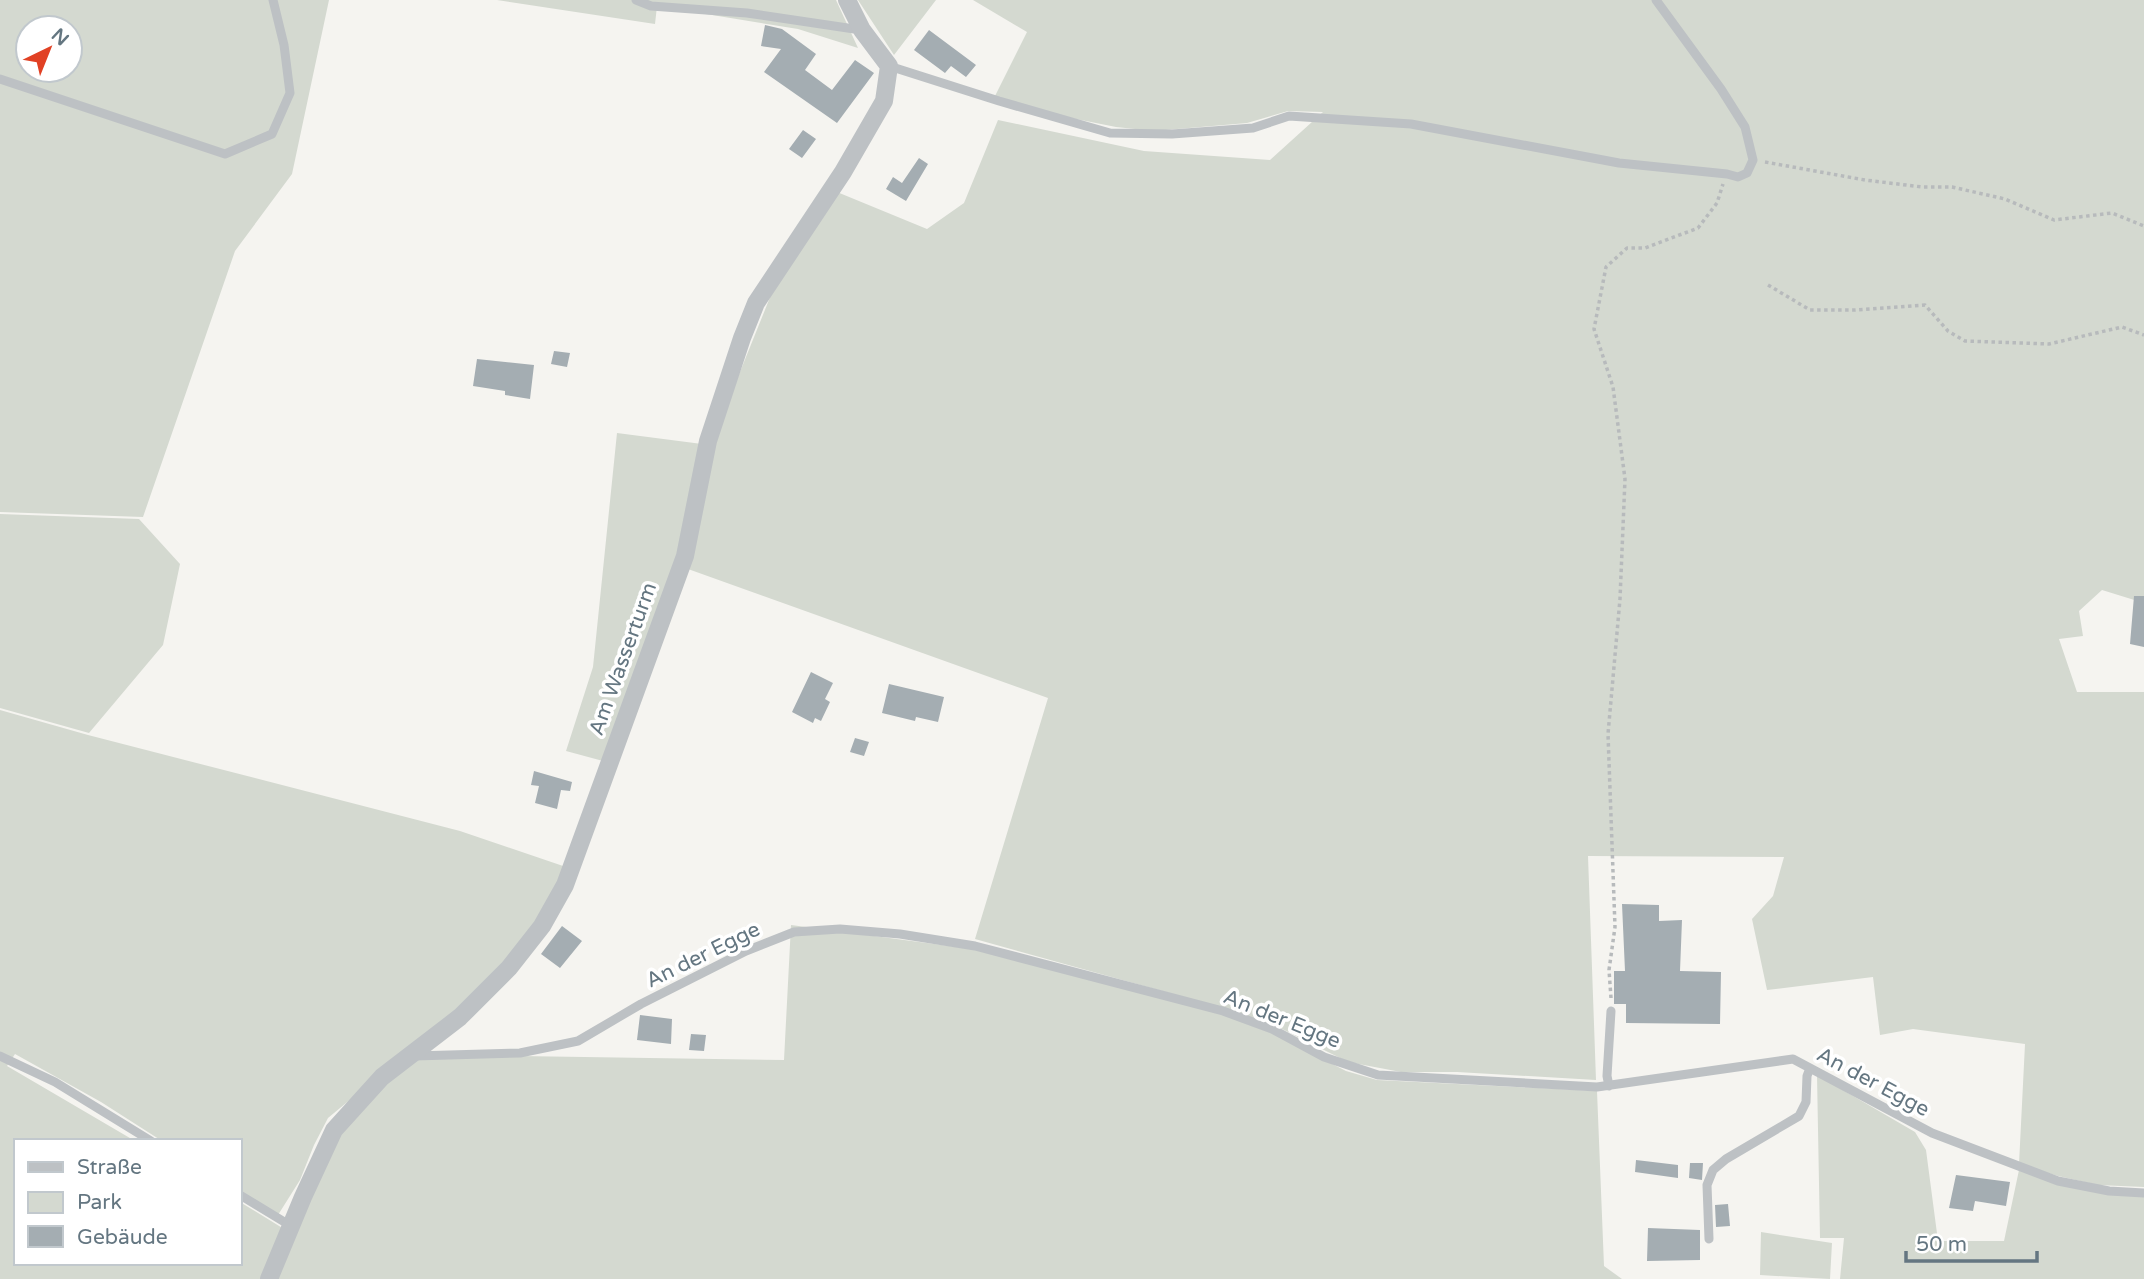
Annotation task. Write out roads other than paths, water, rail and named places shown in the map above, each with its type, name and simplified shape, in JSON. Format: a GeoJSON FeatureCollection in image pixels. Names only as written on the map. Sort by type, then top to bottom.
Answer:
{"type":"FeatureCollection","features":[{"type":"Feature","properties":{"kind":"street"},"geometry":{"type":"LineString","coordinates":[[847,0],[862,30],[889,66]]}},
{"type":"Feature","properties":{"kind":"street","name":"Am Wasserturm"},"geometry":{"type":"LineString","coordinates":[[269,1279],[334,1130],[382,1077],[460,1017],[509,968],[542,926],[565,885],[685,556],[708,441],[751,314],[780,265],[843,172],[884,100],[889,66]]}},
{"type":"Feature","properties":{"kind":"lane"},"geometry":{"type":"LineString","coordinates":[[0,79],[225,154],[272,134],[289,93],[284,45],[273,0]]}},
{"type":"Feature","properties":{"kind":"lane"},"geometry":{"type":"LineString","coordinates":[[636,0],[651,6],[747,13],[862,30]]}},
{"type":"Feature","properties":{"kind":"lane"},"geometry":{"type":"LineString","coordinates":[[889,66],[1110,133],[1172,134],[1253,128],[1289,116],[1411,124],[1619,163],[1738,177],[1747,173],[1753,160],[1745,127],[1656,0]]}},
{"type":"Feature","properties":{"kind":"lane","name":"An der Egge"},"geometry":{"type":"LineString","coordinates":[[410,1056],[520,1053],[578,1041],[641,1004],[746,951],[794,932],[840,929],[900,934],[975,946],[1223,1011],[1272,1029],[1324,1057],[1378,1074],[1597,1087],[1793,1059],[1932,1133],[2058,1181],[2109,1191],[2144,1193]]}},
{"type":"Feature","properties":{"kind":"lane"},"geometry":{"type":"LineString","coordinates":[[1609,1086],[1606,1076],[1611,1011]]}},
{"type":"Feature","properties":{"kind":"lane"},"geometry":{"type":"LineString","coordinates":[[0,1056],[55,1082],[148,1139]]}},
{"type":"Feature","properties":{"kind":"lane"},"geometry":{"type":"LineString","coordinates":[[1709,1239],[1707,1185],[1713,1170],[1800,1116],[1806,1102],[1810,1068]]}},
{"type":"Feature","properties":{"kind":"lane"},"geometry":{"type":"LineString","coordinates":[[242,1196],[291,1226]]}}]}
